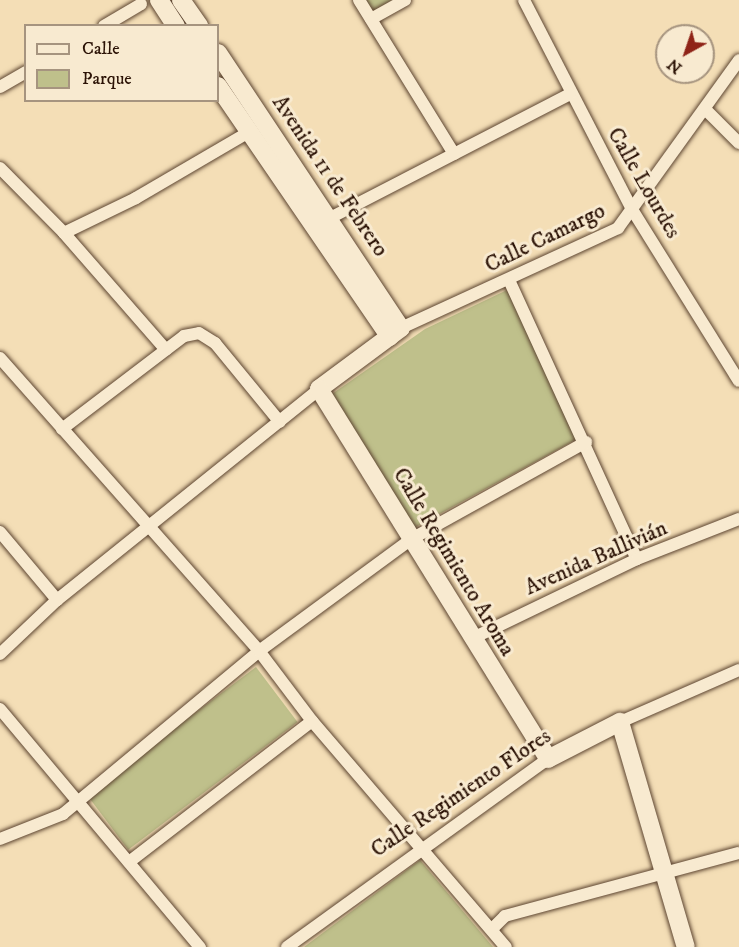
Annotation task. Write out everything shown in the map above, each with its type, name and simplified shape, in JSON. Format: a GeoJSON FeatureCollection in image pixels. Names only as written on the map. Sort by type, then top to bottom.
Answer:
{"type":"FeatureCollection","features":[{"type":"Feature","properties":{"kind":"street"},"geometry":{"type":"LineString","coordinates":[[182,0],[198,24]]}},
{"type":"Feature","properties":{"kind":"street"},"geometry":{"type":"LineString","coordinates":[[359,0],[454,154]]}},
{"type":"Feature","properties":{"kind":"street"},"geometry":{"type":"LineString","coordinates":[[371,19],[405,0]]}},
{"type":"Feature","properties":{"kind":"street","name":"Calle Lourdes"},"geometry":{"type":"LineString","coordinates":[[524,0],[570,94],[633,211],[739,381]]}},
{"type":"Feature","properties":{"kind":"street"},"geometry":{"type":"LineString","coordinates":[[108,24],[153,1],[174,24]]}},
{"type":"Feature","properties":{"kind":"street","name":"Avenida 11 de Febrero"},"geometry":{"type":"LineString","coordinates":[[219,54],[330,218],[395,332]]}},
{"type":"Feature","properties":{"kind":"street","name":"Calle Camargo"},"geometry":{"type":"LineString","coordinates":[[395,332],[618,228],[633,211],[739,60]]}},
{"type":"Feature","properties":{"kind":"street"},"geometry":{"type":"LineString","coordinates":[[1,85],[24,73]]}},
{"type":"Feature","properties":{"kind":"street","name":"Avenida 11 de Febrero"},"geometry":{"type":"LineString","coordinates":[[219,87],[395,332]]}},
{"type":"Feature","properties":{"kind":"street"},"geometry":{"type":"LineString","coordinates":[[330,218],[570,94]]}},
{"type":"Feature","properties":{"kind":"street"},"geometry":{"type":"LineString","coordinates":[[705,109],[739,143]]}},
{"type":"Feature","properties":{"kind":"street"},"geometry":{"type":"LineString","coordinates":[[64,233],[136,198],[249,132]]}},
{"type":"Feature","properties":{"kind":"street"},"geometry":{"type":"LineString","coordinates":[[0,168],[64,233],[166,350]]}},
{"type":"Feature","properties":{"kind":"street"},"geometry":{"type":"LineString","coordinates":[[509,280],[586,442],[637,559]]}},
{"type":"Feature","properties":{"kind":"street"},"geometry":{"type":"LineString","coordinates":[[0,654],[57,600],[148,525],[319,389],[395,332]]}},
{"type":"Feature","properties":{"kind":"street"},"geometry":{"type":"LineString","coordinates":[[62,429],[184,336],[199,333],[207,338],[280,422]]}},
{"type":"Feature","properties":{"kind":"street"},"geometry":{"type":"LineString","coordinates":[[1,360],[259,651],[312,721],[420,848],[493,928],[506,947]]}},
{"type":"Feature","properties":{"kind":"street","name":"Calle Regimiento Aroma"},"geometry":{"type":"LineString","coordinates":[[319,389],[414,538],[471,639],[548,759]]}},
{"type":"Feature","properties":{"kind":"street"},"geometry":{"type":"LineString","coordinates":[[0,839],[63,814],[259,651],[414,538],[586,442]]}},
{"type":"Feature","properties":{"kind":"street","name":"Avenida Ballivián"},"geometry":{"type":"LineString","coordinates":[[471,639],[637,559],[739,519]]}},
{"type":"Feature","properties":{"kind":"street"},"geometry":{"type":"LineString","coordinates":[[0,532],[57,600]]}},
{"type":"Feature","properties":{"kind":"street","name":"Calle Regimiento Flores"},"geometry":{"type":"LineString","coordinates":[[287,947],[420,848],[548,759],[620,723],[739,670]]}},
{"type":"Feature","properties":{"kind":"street"},"geometry":{"type":"LineString","coordinates":[[0,709],[200,947]]}},
{"type":"Feature","properties":{"kind":"street"},"geometry":{"type":"LineString","coordinates":[[129,862],[312,721]]}},
{"type":"Feature","properties":{"kind":"street"},"geometry":{"type":"LineString","coordinates":[[620,723],[686,947]]}},
{"type":"Feature","properties":{"kind":"street"},"geometry":{"type":"LineString","coordinates":[[493,928],[505,916],[739,853]]}},
{"type":"Feature","properties":{"kind":"green space"},"geometry":{"type":"Polygon","coordinates":[[[366,0],[392,0],[373,11],[366,0]]]}},
{"type":"Feature","properties":{"kind":"green space"},"geometry":{"type":"Polygon","coordinates":[[[507,290],[577,439],[414,528],[332,394],[425,329],[507,290]]]}},
{"type":"Feature","properties":{"kind":"green space"},"geometry":{"type":"Polygon","coordinates":[[[256,667],[298,722],[128,850],[87,795],[256,667]]]}},
{"type":"Feature","properties":{"kind":"green space"},"geometry":{"type":"Polygon","coordinates":[[[420,860],[493,947],[304,947],[420,860]]]}}]}
